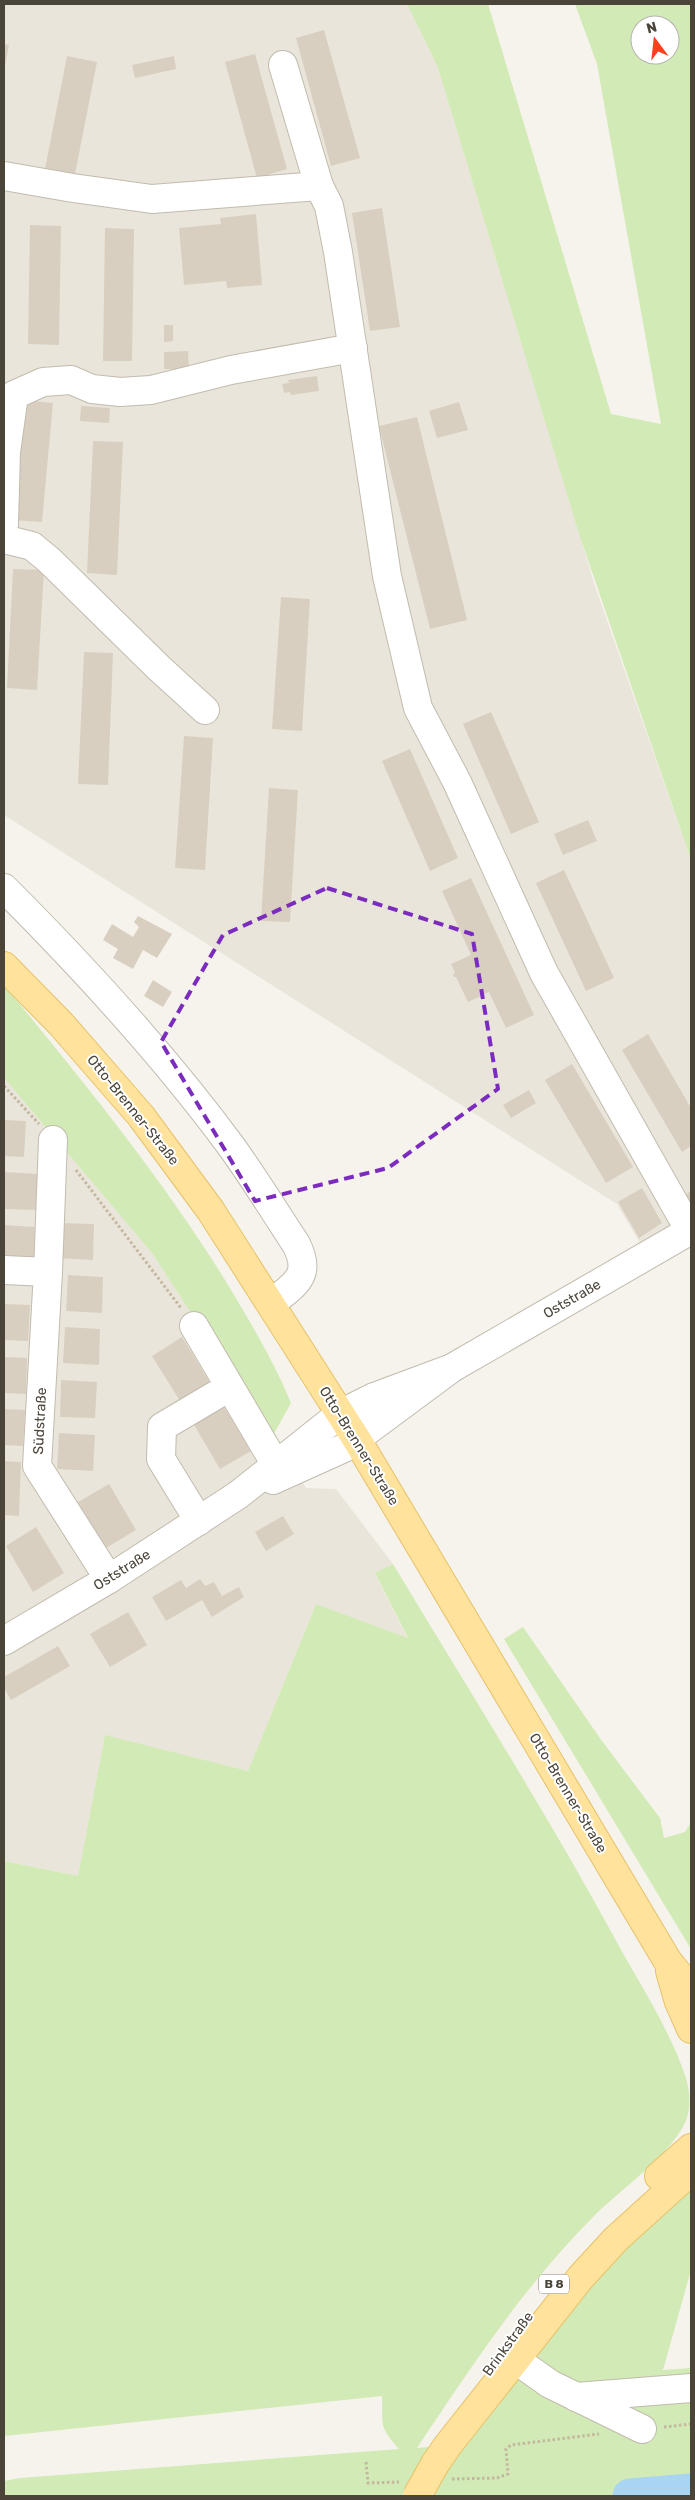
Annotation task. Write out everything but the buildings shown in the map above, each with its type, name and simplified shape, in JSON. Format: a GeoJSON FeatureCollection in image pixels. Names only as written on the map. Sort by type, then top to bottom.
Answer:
{"type":"FeatureCollection","features":[{"type":"Feature","properties":{"kind":"main road","name":"Otto-Brenner-Straße"},"geometry":{"type":"LineString","coordinates":[[4,966],[61,1024],[141,1116],[212,1211],[357,1440],[667,1960],[691,1990]]}},
{"type":"Feature","properties":{"kind":"main road","name":"Otto-Brenner-Straße"},"geometry":{"type":"LineString","coordinates":[[667,1960],[679,2002],[691,2029]]}},
{"type":"Feature","properties":{"kind":"main road","name":"Brinkstraße"},"geometry":{"type":"LineString","coordinates":[[417,2496],[474,2392],[511,2337],[552,2286],[628,2204],[691,2148]]}},
{"type":"Feature","properties":{"kind":"main road","name":"Brinkstraße"},"geometry":{"type":"LineString","coordinates":[[441,2455],[580,2277],[616,2239],[691,2171]]}},
{"type":"Feature","properties":{"kind":"street"},"geometry":{"type":"LineString","coordinates":[[283,65],[319,186],[329,206],[353,348],[387,576],[418,708],[456,782],[544,974],[690,1230]]}},
{"type":"Feature","properties":{"kind":"street"},"geometry":{"type":"LineString","coordinates":[[4,176],[152,199],[319,186]]}},
{"type":"Feature","properties":{"kind":"street"},"geometry":{"type":"LineString","coordinates":[[4,524],[7,443],[14,394],[43,382],[71,380],[92,389],[120,392],[150,390],[231,370],[353,348]]}},
{"type":"Feature","properties":{"kind":"street"},"geometry":{"type":"LineString","coordinates":[[4,539],[32,546],[49,560],[152,662],[205,710]]}},
{"type":"Feature","properties":{"kind":"street"},"geometry":{"type":"LineString","coordinates":[[4,888],[87,971],[169,1069],[231,1146],[296,1244],[302,1256],[304,1269],[299,1280],[271,1304]]}},
{"type":"Feature","properties":{"kind":"street","name":"Südstraße"},"geometry":{"type":"LineString","coordinates":[[53,1140],[38,1466],[109,1579]]}},
{"type":"Feature","properties":{"kind":"street","name":"Oststraße"},"geometry":{"type":"LineString","coordinates":[[238,1495],[344,1448],[452,1368],[690,1230]]}},
{"type":"Feature","properties":{"kind":"street"},"geometry":{"type":"LineString","coordinates":[[4,1270],[48,1272]]}},
{"type":"Feature","properties":{"kind":"street"},"geometry":{"type":"LineString","coordinates":[[194,1326],[276,1465]]}},
{"type":"Feature","properties":{"kind":"street","name":"Oststraße"},"geometry":{"type":"LineString","coordinates":[[4,1641],[109,1579],[238,1495],[340,1414],[374,1396],[452,1368]]}},
{"type":"Feature","properties":{"kind":"street"},"geometry":{"type":"LineString","coordinates":[[199,1521],[160,1459],[162,1427],[216,1395]]}},
{"type":"Feature","properties":{"kind":"street"},"geometry":{"type":"LineString","coordinates":[[516,2360],[550,2384],[642,2429]]}},
{"type":"Feature","properties":{"kind":"street"},"geometry":{"type":"LineString","coordinates":[[574,2397],[691,2388]]}},
{"type":"Feature","properties":{"kind":"path"},"geometry":{"type":"LineString","coordinates":[[4,1086],[53,1140],[194,1326]]}},
{"type":"Feature","properties":{"kind":"path"},"geometry":{"type":"LineString","coordinates":[[506,2449],[508,2470]]}},
{"type":"Feature","properties":{"kind":"path"},"geometry":{"type":"LineString","coordinates":[[366,2462],[368,2483]]}},
{"type":"Feature","properties":{"kind":"highlighted area"},"geometry":{"type":"Polygon","coordinates":[[[327,888],[472,934],[498,1089],[388,1168],[255,1201],[161,1042],[223,935],[327,888]]]}},
{"type":"Feature","properties":{"kind":"shaded area"},"geometry":{"type":"Polygon","coordinates":[[[4,4],[407,4],[438,68],[595,586],[691,860],[691,1214],[641,1245],[617,1204],[4,815],[4,4]]]}},
{"type":"Feature","properties":{"kind":"shaded area"},"geometry":{"type":"Polygon","coordinates":[[[4,1078],[152,1253],[306,1488],[336,1489],[393,1564],[375,1574],[408,1639],[316,1604],[248,1771],[105,1736],[78,1876],[4,1861],[4,1078]]]}},
{"type":"Feature","properties":{"kind":"green space"},"geometry":{"type":"Polygon","coordinates":[[[407,4],[488,4],[611,414],[661,424],[597,64],[575,4],[691,4],[691,860],[579,534],[438,68],[407,4]]]}},
{"type":"Feature","properties":{"kind":"green space"},"geometry":{"type":"Polygon","coordinates":[[[4,985],[91,1092],[147,1166],[200,1241],[243,1310],[269,1355],[291,1403],[272,1437],[152,1253],[4,1078],[4,985]]]}},
{"type":"Feature","properties":{"kind":"green space"},"geometry":{"type":"Polygon","coordinates":[[[393,1564],[587,1888],[671,2041],[689,2091],[688,2114],[683,2127],[674,2140],[648,2168],[595,2215],[545,2270],[479,2356],[417,2448],[468,2444],[515,2368],[649,2221],[691,2185],[691,2270],[663,2370],[691,2368],[691,2496],[4,2496],[4,2481],[20,2478],[399,2449],[388,2435],[383,2424],[382,2396],[4,2436],[4,1861],[78,1876],[105,1735],[248,1771],[316,1604],[408,1638],[375,1573],[393,1564]]]}},
{"type":"Feature","properties":{"kind":"green space"},"geometry":{"type":"Polygon","coordinates":[[[523,1627],[602,1741],[660,1818],[664,1838],[685,1832],[691,1822],[691,1949],[504,1639],[523,1627]]]}},
{"type":"Feature","properties":{"kind":"waterway"},"geometry":{"type":"LineString","coordinates":[[630,2496],[691,2491]]}}]}
